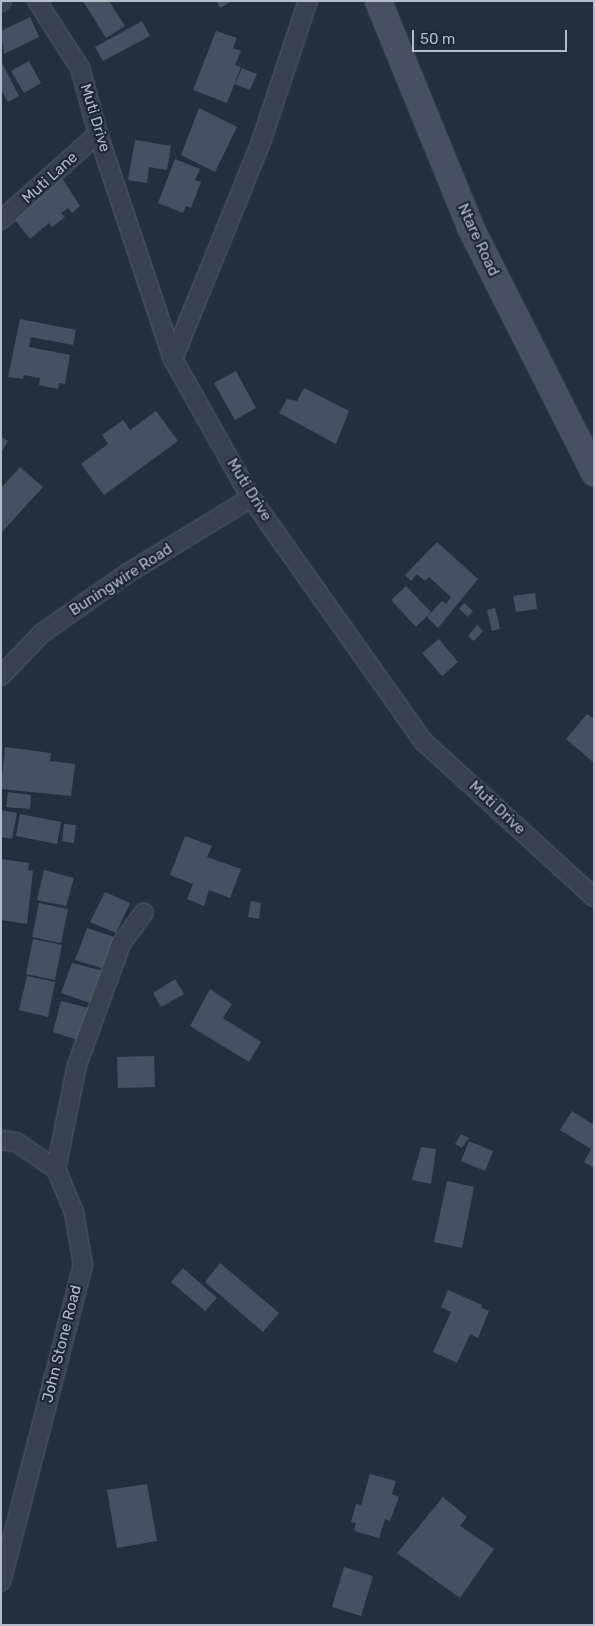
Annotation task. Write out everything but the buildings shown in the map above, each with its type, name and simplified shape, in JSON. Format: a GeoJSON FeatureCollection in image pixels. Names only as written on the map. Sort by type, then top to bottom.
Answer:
{"type":"FeatureCollection","features":[{"type":"Feature","properties":{"kind":"main road","name":"Ntare Road"},"geometry":{"type":"LineString","coordinates":[[378,1],[470,227],[594,473]]}},
{"type":"Feature","properties":{"kind":"street","name":"Muti Drive"},"geometry":{"type":"LineString","coordinates":[[38,1],[80,68],[98,134],[173,359],[251,498],[424,742],[594,897]]}},
{"type":"Feature","properties":{"kind":"street"},"geometry":{"type":"LineString","coordinates":[[173,359],[261,142],[308,1]]}},
{"type":"Feature","properties":{"kind":"street","name":"Muti Lane"},"geometry":{"type":"LineString","coordinates":[[1,220],[98,134]]}},
{"type":"Feature","properties":{"kind":"street","name":"Buningwire Road"},"geometry":{"type":"LineString","coordinates":[[1,676],[42,633],[128,573],[251,498]]}},
{"type":"Feature","properties":{"kind":"street"},"geometry":{"type":"LineString","coordinates":[[1,1140],[16,1142],[56,1169],[72,1089],[87,1037],[121,944],[144,912]]}},
{"type":"Feature","properties":{"kind":"street","name":"John Stone Road"},"geometry":{"type":"LineString","coordinates":[[1,1582],[83,1265],[74,1212],[56,1169]]}}]}
